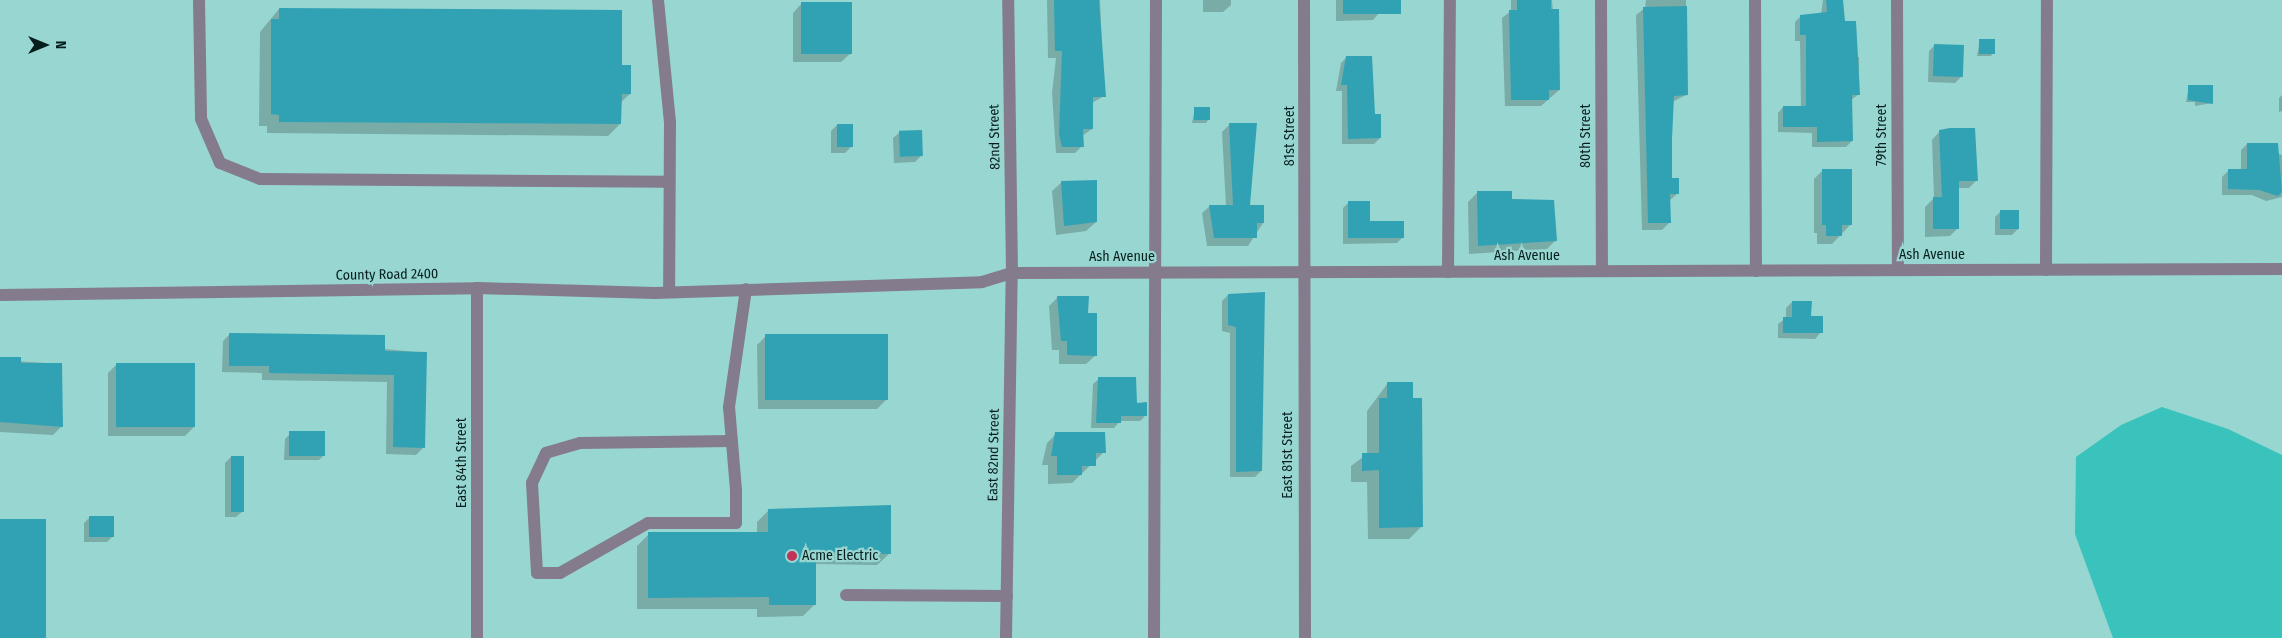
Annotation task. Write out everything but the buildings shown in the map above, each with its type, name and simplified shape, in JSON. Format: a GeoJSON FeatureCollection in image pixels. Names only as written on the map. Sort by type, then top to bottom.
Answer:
{"type":"FeatureCollection","features":[{"type":"Feature","properties":{"kind":"street"},"geometry":{"type":"LineString","coordinates":[[199,0],[201,119],[220,163],[260,179],[670,182]]}},
{"type":"Feature","properties":{"kind":"street"},"geometry":{"type":"LineString","coordinates":[[658,0],[670,122],[670,292]]}},
{"type":"Feature","properties":{"kind":"street","name":"82nd Street"},"geometry":{"type":"LineString","coordinates":[[1008,0],[1012,273]]}},
{"type":"Feature","properties":{"kind":"street"},"geometry":{"type":"LineString","coordinates":[[1154,638],[1156,0]]}},
{"type":"Feature","properties":{"kind":"street","name":"81st Street"},"geometry":{"type":"LineString","coordinates":[[1302,272],[1304,0]]}},
{"type":"Feature","properties":{"kind":"street"},"geometry":{"type":"LineString","coordinates":[[1448,272],[1450,0]]}},
{"type":"Feature","properties":{"kind":"street","name":"80th Street"},"geometry":{"type":"LineString","coordinates":[[1601,0],[1602,271]]}},
{"type":"Feature","properties":{"kind":"street"},"geometry":{"type":"LineString","coordinates":[[1755,0],[1756,270]]}},
{"type":"Feature","properties":{"kind":"street","name":"79th Street"},"geometry":{"type":"LineString","coordinates":[[1897,0],[1898,270]]}},
{"type":"Feature","properties":{"kind":"street"},"geometry":{"type":"LineString","coordinates":[[2046,0],[2046,270]]}},
{"type":"Feature","properties":{"kind":"street","name":"Ash Avenue"},"geometry":{"type":"LineString","coordinates":[[774,288],[982,282],[1012,273],[2282,269]]}},
{"type":"Feature","properties":{"kind":"street","name":"East 81st Street"},"geometry":{"type":"LineString","coordinates":[[1302,272],[1305,638]]}},
{"type":"Feature","properties":{"kind":"street","name":"East 82nd Street"},"geometry":{"type":"LineString","coordinates":[[1006,638],[1012,273]]}},
{"type":"Feature","properties":{"kind":"street","name":"County Road 2400"},"geometry":{"type":"LineString","coordinates":[[0,295],[477,288],[670,292],[774,288]]}},
{"type":"Feature","properties":{"kind":"street","name":"East 84th Street"},"geometry":{"type":"LineString","coordinates":[[477,288],[477,638]]}},
{"type":"Feature","properties":{"kind":"street"},"geometry":{"type":"LineString","coordinates":[[732,442],[580,444],[546,452],[532,483],[537,572],[560,573],[648,523],[736,523],[732,442],[729,408],[746,289]]}},
{"type":"Feature","properties":{"kind":"street"},"geometry":{"type":"LineString","coordinates":[[846,595],[1007,596]]}},
{"type":"Feature","properties":{"kind":"shaded area"},"geometry":{"type":"Polygon","coordinates":[[[2162,407],[2228,429],[2282,455],[2282,638],[2113,638],[2075,534],[2076,457],[2121,425],[2162,407]]]}},
{"type":"Feature","properties":{"kind":"place","name":"Acme Electric"},"geometry":{"type":"Point","coordinates":[792,556]}}]}
